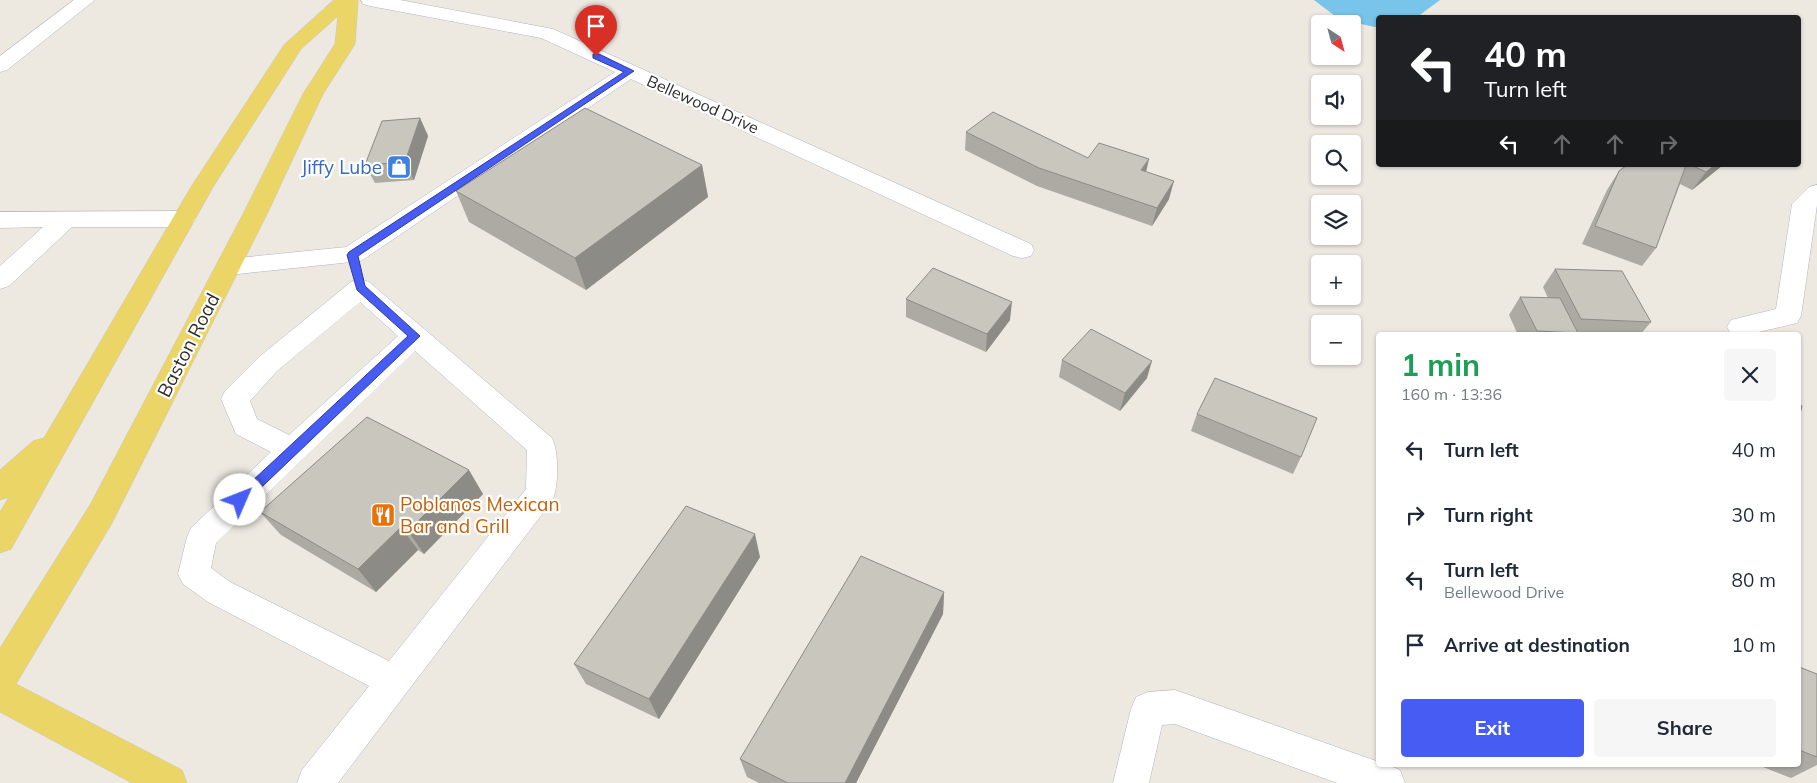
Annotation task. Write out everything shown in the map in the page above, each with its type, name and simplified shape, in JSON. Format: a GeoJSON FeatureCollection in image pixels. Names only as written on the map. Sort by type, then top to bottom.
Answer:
{"type":"FeatureCollection","features":[{"type":"Feature","properties":{"kind":"main road"},"geometry":{"type":"LineString","coordinates":[[0,540],[202,187],[294,45],[345,0]]}},
{"type":"Feature","properties":{"kind":"main road","name":"Baston Road"},"geometry":{"type":"LineString","coordinates":[[0,679],[101,514],[228,267],[313,94],[345,44],[349,0]]}},
{"type":"Feature","properties":{"kind":"main road"},"geometry":{"type":"LineString","coordinates":[[0,488],[61,433]]}},
{"type":"Feature","properties":{"kind":"main road"},"geometry":{"type":"LineString","coordinates":[[0,694],[169,783]]}},
{"type":"Feature","properties":{"kind":"street"},"geometry":{"type":"LineString","coordinates":[[0,66],[86,0]]}},
{"type":"Feature","properties":{"kind":"street","name":"Bellewood Drive"},"geometry":{"type":"LineString","coordinates":[[370,0],[546,33],[1022,250]]}},
{"type":"Feature","properties":{"kind":"street"},"geometry":{"type":"LineString","coordinates":[[228,267],[352,255],[630,71]]}},
{"type":"Feature","properties":{"kind":"street"},"geometry":{"type":"LineString","coordinates":[[1740,327],[1788,316],[1804,204],[1817,192]]}},
{"type":"Feature","properties":{"kind":"street"},"geometry":{"type":"LineString","coordinates":[[0,220],[184,219]]}},
{"type":"Feature","properties":{"kind":"street"},"geometry":{"type":"LineString","coordinates":[[0,280],[66,220]]}},
{"type":"Feature","properties":{"kind":"street"},"geometry":{"type":"LineString","coordinates":[[315,783],[541,492],[542,446],[360,288],[352,255]]}},
{"type":"Feature","properties":{"kind":"street"},"geometry":{"type":"LineString","coordinates":[[292,450],[246,426],[235,400],[268,364],[360,288]]}},
{"type":"Feature","properties":{"kind":"street"},"geometry":{"type":"LineString","coordinates":[[395,682],[219,592],[194,574],[202,537],[414,336]]}},
{"type":"Feature","properties":{"kind":"street"},"geometry":{"type":"LineString","coordinates":[[1131,783],[1148,710],[1175,707],[1387,783]]}},
{"type":"Feature","properties":{"kind":"water"},"geometry":{"type":"Polygon","coordinates":[[[1314,0],[1440,0],[1420,15],[1376,15],[1376,27],[1361,24],[1361,15],[1334,15],[1314,0]]]}},
{"type":"Feature","properties":{"kind":"building"},"geometry":{"type":"Polygon","coordinates":[[[585,108],[702,165],[575,258],[456,191],[585,108]]]}},
{"type":"Feature","properties":{"kind":"building"},"geometry":{"type":"Polygon","coordinates":[[[993,112],[1088,158],[1099,143],[1149,159],[1141,170],[1174,181],[1157,208],[1039,168],[966,132],[993,112]]]}},
{"type":"Feature","properties":{"kind":"building"},"geometry":{"type":"Polygon","coordinates":[[[420,118],[405,162],[365,165],[382,121],[420,118]]]}},
{"type":"Feature","properties":{"kind":"building"},"geometry":{"type":"Polygon","coordinates":[[[1624,167],[1685,167],[1656,248],[1595,226],[1619,171],[1624,167]]]}},
{"type":"Feature","properties":{"kind":"building"},"geometry":{"type":"Polygon","coordinates":[[[1695,167],[1712,167],[1706,172],[1695,167]]]}},
{"type":"Feature","properties":{"kind":"building"},"geometry":{"type":"Polygon","coordinates":[[[933,268],[1012,302],[987,334],[906,299],[933,268]]]}},
{"type":"Feature","properties":{"kind":"building"},"geometry":{"type":"Polygon","coordinates":[[[1555,269],[1622,271],[1651,322],[1581,319],[1555,269]]]}},
{"type":"Feature","properties":{"kind":"building"},"geometry":{"type":"Polygon","coordinates":[[[1520,297],[1560,298],[1577,332],[1558,332],[1537,331],[1520,297]]]}},
{"type":"Feature","properties":{"kind":"building"},"geometry":{"type":"Polygon","coordinates":[[[1091,329],[1152,361],[1125,393],[1062,360],[1091,329]]]}},
{"type":"Feature","properties":{"kind":"building"},"geometry":{"type":"Polygon","coordinates":[[[1215,378],[1317,418],[1301,457],[1197,414],[1215,378]]]}},
{"type":"Feature","properties":{"kind":"building","name":"Poblanos Mexican Bar and Grill"},"geometry":{"type":"Polygon","coordinates":[[[367,417],[469,470],[408,531],[401,527],[358,569],[260,512],[367,417]]]}},
{"type":"Feature","properties":{"kind":"building"},"geometry":{"type":"Polygon","coordinates":[[[686,506],[755,534],[649,699],[574,664],[686,506]]]}},
{"type":"Feature","properties":{"kind":"building"},"geometry":{"type":"Polygon","coordinates":[[[861,556],[944,592],[845,783],[788,783],[740,759],[861,556]]]}},
{"type":"Feature","properties":{"kind":"building"},"geometry":{"type":"Polygon","coordinates":[[[1801,668],[1817,674],[1817,757],[1801,751],[1801,668]]]}},
{"type":"Feature","properties":{"kind":"place","name":"Jiffy Lube"},"geometry":{"type":"Point","coordinates":[399,167]}},
{"type":"Feature","properties":{"kind":"place","name":"Poblanos Mexican Bar and Grill"},"geometry":{"type":"Point","coordinates":[383,515]}},
{"type":"Feature","properties":{"kind":"route"},"geometry":{"type":"LineString","coordinates":[[240,500],[414,336],[360,288],[352,255],[630,71],[596,56]]}}]}
